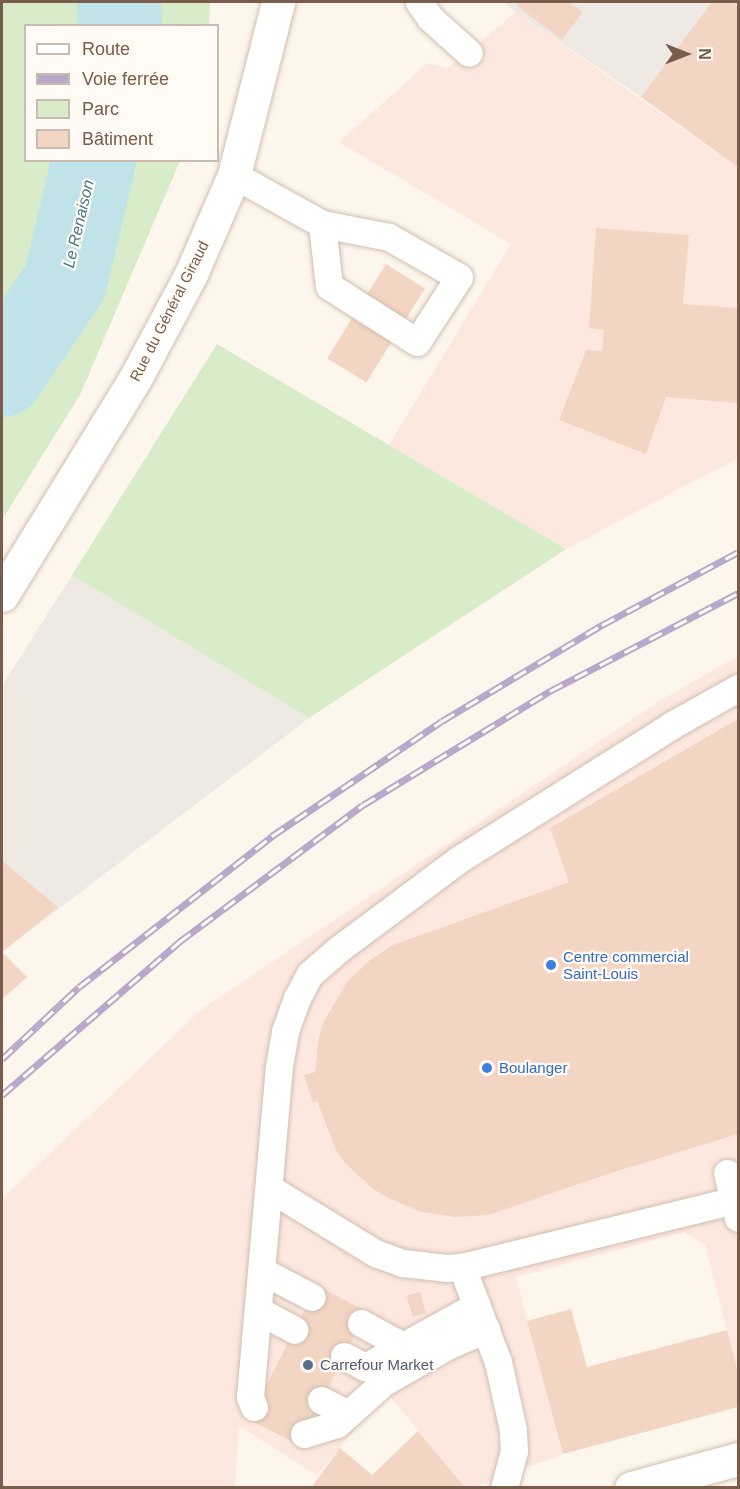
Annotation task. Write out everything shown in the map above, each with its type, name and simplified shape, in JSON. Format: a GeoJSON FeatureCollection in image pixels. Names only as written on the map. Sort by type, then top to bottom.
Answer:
{"type":"FeatureCollection","features":[{"type":"Feature","properties":{"kind":"street","name":"Rue du Général Giraud"},"geometry":{"type":"LineString","coordinates":[[2,595],[135,379],[191,274],[234,175],[278,2]]}},
{"type":"Feature","properties":{"kind":"street"},"geometry":{"type":"LineString","coordinates":[[631,1488],[738,1459]]}},
{"type":"Feature","properties":{"kind":"lane"},"geometry":{"type":"LineString","coordinates":[[419,2],[430,18],[469,53]]}},
{"type":"Feature","properties":{"kind":"lane"},"geometry":{"type":"LineString","coordinates":[[234,175],[322,224],[389,237],[459,277],[417,342],[329,286],[322,224]]}},
{"type":"Feature","properties":{"kind":"lane"},"geometry":{"type":"LineString","coordinates":[[254,1407],[250,1397],[262,1370],[259,1311],[279,1066],[285,1032],[297,998],[310,974],[336,951],[458,860],[672,725],[738,688]]}},
{"type":"Feature","properties":{"kind":"lane"},"geometry":{"type":"LineString","coordinates":[[269,1188],[375,1253],[411,1264],[462,1267],[736,1209],[728,1173]]}},
{"type":"Feature","properties":{"kind":"lane"},"geometry":{"type":"LineString","coordinates":[[462,1267],[498,1362],[513,1430],[514,1451],[504,1488]]}},
{"type":"Feature","properties":{"kind":"lane"},"geometry":{"type":"LineString","coordinates":[[262,1271],[312,1297]]}},
{"type":"Feature","properties":{"kind":"lane"},"geometry":{"type":"LineString","coordinates":[[259,1311],[294,1330]]}},
{"type":"Feature","properties":{"kind":"lane"},"geometry":{"type":"LineString","coordinates":[[344,1356],[364,1367],[404,1346],[481,1317]]}},
{"type":"Feature","properties":{"kind":"lane"},"geometry":{"type":"LineString","coordinates":[[304,1434],[329,1427],[348,1414],[384,1382],[445,1347],[481,1317]]}},
{"type":"Feature","properties":{"kind":"lane"},"geometry":{"type":"LineString","coordinates":[[361,1323],[404,1346]]}},
{"type":"Feature","properties":{"kind":"lane"},"geometry":{"type":"LineString","coordinates":[[321,1400],[348,1414]]}},
{"type":"Feature","properties":{"kind":"shaded area"},"geometry":{"type":"Polygon","coordinates":[[[501,2],[738,2],[738,167],[641,97],[501,2]]]}},
{"type":"Feature","properties":{"kind":"shaded area"},"geometry":{"type":"Polygon","coordinates":[[[516,12],[738,167],[738,458],[566,549],[389,445],[511,244],[339,142],[428,63],[448,68],[516,12]]]}},
{"type":"Feature","properties":{"kind":"shaded area"},"geometry":{"type":"Polygon","coordinates":[[[72,575],[309,718],[2,952],[2,686],[72,575]]]}},
{"type":"Feature","properties":{"kind":"shaded area"},"geometry":{"type":"Polygon","coordinates":[[[738,656],[738,1373],[705,1245],[684,1232],[516,1277],[563,1454],[474,1487],[466,1487],[386,1392],[317,1475],[239,1426],[235,1487],[2,1488],[2,1199],[201,1010],[661,700],[738,656]]]}},
{"type":"Feature","properties":{"kind":"shaded area"},"geometry":{"type":"Polygon","coordinates":[[[2,952],[27,977],[2,999],[2,952]]]}},
{"type":"Feature","properties":{"kind":"green space"},"geometry":{"type":"Polygon","coordinates":[[[2,2],[210,2],[209,24],[24,24],[24,162],[180,162],[80,395],[2,520],[2,2]]]}},
{"type":"Feature","properties":{"kind":"green space"},"geometry":{"type":"Polygon","coordinates":[[[217,344],[566,549],[309,718],[72,575],[217,344]]]}},
{"type":"Feature","properties":{"kind":"building"},"geometry":{"type":"Polygon","coordinates":[[[519,2],[569,2],[583,12],[562,40],[516,5],[519,2]]]}},
{"type":"Feature","properties":{"kind":"building"},"geometry":{"type":"Polygon","coordinates":[[[712,2],[732,2],[738,6],[738,167],[641,97],[712,2]]]}},
{"type":"Feature","properties":{"kind":"building"},"geometry":{"type":"Polygon","coordinates":[[[596,228],[689,235],[683,304],[738,308],[738,403],[666,397],[646,454],[559,420],[586,350],[602,351],[604,330],[589,328],[596,228]]]}},
{"type":"Feature","properties":{"kind":"building"},"geometry":{"type":"Polygon","coordinates":[[[386,264],[425,288],[366,383],[327,358],[386,264]]]}},
{"type":"Feature","properties":{"kind":"building","name":"Centre commercial Saint-Louis"},"geometry":{"type":"Polygon","coordinates":[[[738,719],[738,1134],[611,1173],[488,1215],[455,1217],[421,1212],[386,1197],[372,1188],[345,1163],[336,1150],[317,1101],[313,1103],[304,1075],[315,1072],[323,1023],[347,982],[370,960],[393,945],[569,882],[550,828],[738,719]]]}},
{"type":"Feature","properties":{"kind":"building"},"geometry":{"type":"Polygon","coordinates":[[[2,861],[58,907],[2,952],[2,861]]]}},
{"type":"Feature","properties":{"kind":"building"},"geometry":{"type":"Polygon","coordinates":[[[2,952],[27,977],[2,999],[2,952]]]}},
{"type":"Feature","properties":{"kind":"building","name":"Carrefour Market"},"geometry":{"type":"Polygon","coordinates":[[[317,1286],[367,1311],[299,1445],[249,1420],[317,1286]]]}},
{"type":"Feature","properties":{"kind":"building"},"geometry":{"type":"Polygon","coordinates":[[[420,1292],[426,1313],[413,1317],[407,1296],[420,1292]]]}},
{"type":"Feature","properties":{"kind":"building"},"geometry":{"type":"Polygon","coordinates":[[[571,1309],[587,1367],[727,1330],[738,1373],[738,1407],[563,1454],[527,1321],[571,1309]]]}},
{"type":"Feature","properties":{"kind":"building"},"geometry":{"type":"Polygon","coordinates":[[[418,1431],[466,1488],[311,1488],[340,1448],[372,1475],[418,1431]]]}},
{"type":"Feature","properties":{"kind":"waterway","name":"Le Renaison"},"geometry":{"type":"LineString","coordinates":[[119,2],[120,24]]}},
{"type":"Feature","properties":{"kind":"waterway","name":"Le Renaison"},"geometry":{"type":"LineString","coordinates":[[2,375],[65,282],[94,162]]}},
{"type":"Feature","properties":{"kind":"railway"},"geometry":{"type":"LineString","coordinates":[[2,1059],[79,987],[272,836],[442,721],[602,625],[738,552]]}},
{"type":"Feature","properties":{"kind":"railway"},"geometry":{"type":"LineString","coordinates":[[2,1095],[179,942],[363,805],[550,691],[738,593]]}},
{"type":"Feature","properties":{"kind":"place","name":"Centre commercial Saint-Louis"},"geometry":{"type":"Point","coordinates":[551,965]}},
{"type":"Feature","properties":{"kind":"place","name":"Boulanger"},"geometry":{"type":"Point","coordinates":[487,1068]}},
{"type":"Feature","properties":{"kind":"place","name":"Carrefour Market"},"geometry":{"type":"Point","coordinates":[308,1365]}}]}
